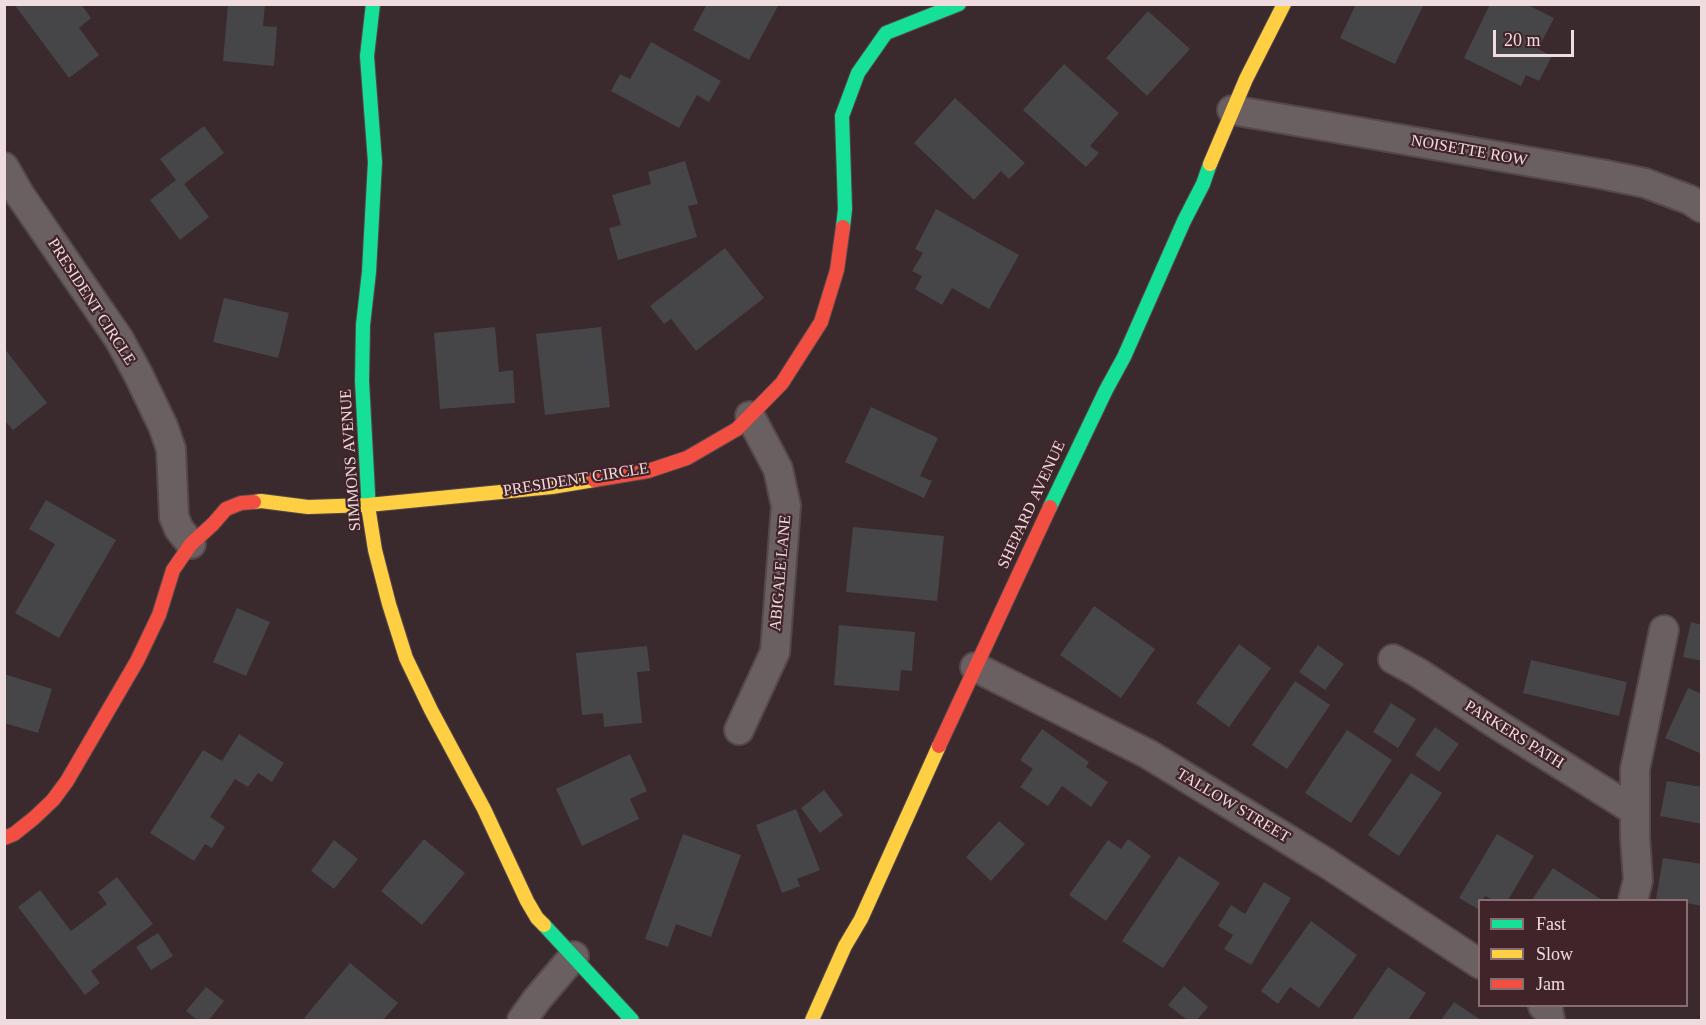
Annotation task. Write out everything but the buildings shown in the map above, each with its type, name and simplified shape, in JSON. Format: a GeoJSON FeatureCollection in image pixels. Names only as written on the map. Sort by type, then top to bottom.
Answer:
{"type":"FeatureCollection","features":[{"type":"Feature","properties":{"kind":"street","name":"SIMMONS AVENUE"},"geometry":{"type":"LineString","coordinates":[[373,4],[367,56],[375,162],[369,272],[363,325],[362,381],[368,505],[375,550],[406,657],[431,710],[484,809],[527,901],[537,918],[632,1020]]}},
{"type":"Feature","properties":{"kind":"street","name":"PRESIDENT CIRCLE"},"geometry":{"type":"LineString","coordinates":[[4,838],[14,834],[34,818],[53,800],[67,781],[137,661],[159,615],[173,570],[191,544],[226,509],[241,502],[261,501],[308,507],[368,505],[552,487],[648,471],[687,458],[737,429],[782,383],[821,322],[837,270],[845,209],[842,116],[858,74],[886,33],[959,4]]}},
{"type":"Feature","properties":{"kind":"street","name":"SHEPARD AVENUE"},"geometry":{"type":"LineString","coordinates":[[812,1020],[845,946],[861,919],[1057,490],[1124,357],[1184,221],[1203,184],[1232,110],[1284,4]]}},
{"type":"Feature","properties":{"kind":"street","name":"NOISETTE ROW"},"geometry":{"type":"LineString","coordinates":[[1232,110],[1645,183],[1689,200],[1701,208]]}},
{"type":"Feature","properties":{"kind":"street","name":"PRESIDENT CIRCLE"},"geometry":{"type":"LineString","coordinates":[[4,167],[20,195],[119,339],[138,374],[163,426],[171,449],[174,517],[179,529],[191,544]]}},
{"type":"Feature","properties":{"kind":"street","name":"ABIGALE LANE"},"geometry":{"type":"LineString","coordinates":[[739,730],[774,652],[786,506],[778,469],[750,416]]}},
{"type":"Feature","properties":{"kind":"street"},"geometry":{"type":"LineString","coordinates":[[1633,899],[1638,880],[1635,837],[1635,769],[1664,630]]}},
{"type":"Feature","properties":{"kind":"street","name":"PARKERS PATH"},"geometry":{"type":"LineString","coordinates":[[1393,659],[1635,811]]}},
{"type":"Feature","properties":{"kind":"street","name":"TALLOW STREET"},"geometry":{"type":"LineString","coordinates":[[975,668],[1148,754],[1328,864],[1478,963]]}},
{"type":"Feature","properties":{"kind":"street"},"geometry":{"type":"LineString","coordinates":[[522,1020],[574,957]]}},
{"type":"Feature","properties":{"kind":"traffic: fast"},"geometry":{"type":"LineString","coordinates":[[369,512],[362,381],[363,325],[369,272],[375,162],[367,56],[373,4]]}},
{"type":"Feature","properties":{"kind":"traffic: fast"},"geometry":{"type":"LineString","coordinates":[[843,227],[845,209],[842,116],[858,73],[886,33],[959,4]]}},
{"type":"Feature","properties":{"kind":"traffic: fast"},"geometry":{"type":"LineString","coordinates":[[1050,507],[1124,357],[1210,164]]}},
{"type":"Feature","properties":{"kind":"traffic: fast"},"geometry":{"type":"LineString","coordinates":[[544,925],[632,1020]]}},
{"type":"Feature","properties":{"kind":"traffic: slow"},"geometry":{"type":"LineString","coordinates":[[1210,164],[1246,79],[1284,4]]}},
{"type":"Feature","properties":{"kind":"traffic: slow"},"geometry":{"type":"LineString","coordinates":[[254,502],[308,507],[368,505],[552,487],[594,480]]}},
{"type":"Feature","properties":{"kind":"traffic: slow"},"geometry":{"type":"LineString","coordinates":[[369,512],[375,550],[406,658],[484,809],[527,901],[544,925]]}},
{"type":"Feature","properties":{"kind":"traffic: slow"},"geometry":{"type":"LineString","coordinates":[[812,1020],[845,946],[861,919],[939,746]]}},
{"type":"Feature","properties":{"kind":"traffic: jam"},"geometry":{"type":"LineString","coordinates":[[594,480],[648,471],[687,458],[737,429],[782,383],[821,322],[837,270],[843,227]]}},
{"type":"Feature","properties":{"kind":"traffic: jam"},"geometry":{"type":"LineString","coordinates":[[4,838],[14,834],[34,818],[53,800],[67,781],[137,661],[159,615],[173,570],[191,544],[226,509],[241,503],[254,502]]}},
{"type":"Feature","properties":{"kind":"traffic: jam"},"geometry":{"type":"LineString","coordinates":[[939,746],[1050,507]]}}]}
